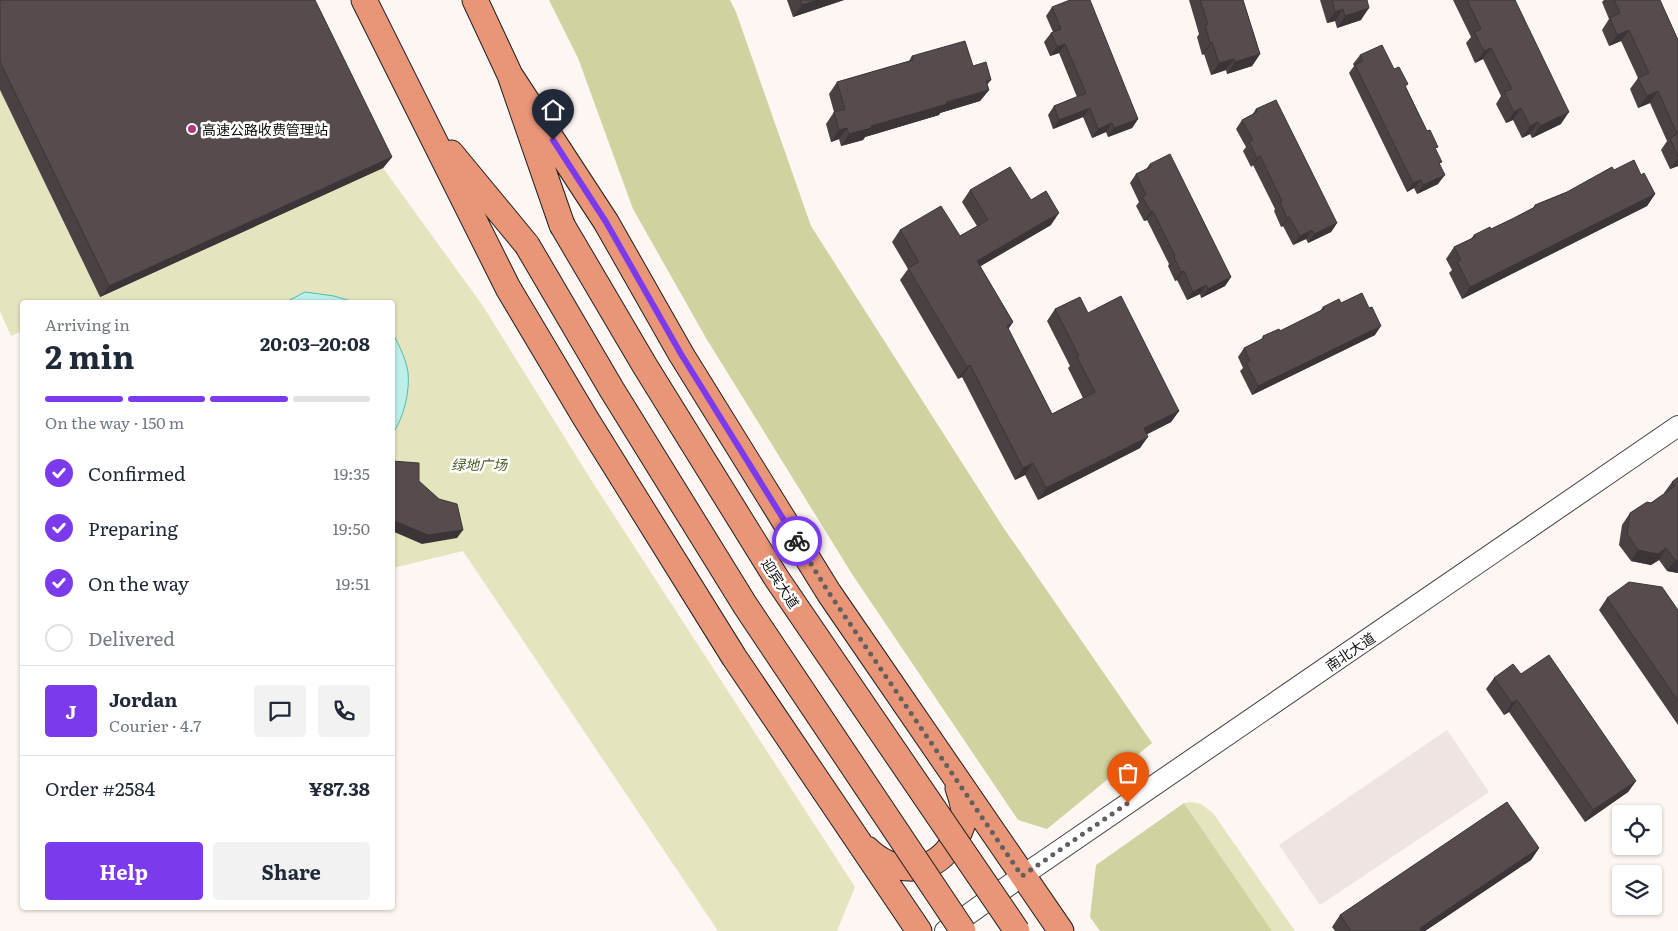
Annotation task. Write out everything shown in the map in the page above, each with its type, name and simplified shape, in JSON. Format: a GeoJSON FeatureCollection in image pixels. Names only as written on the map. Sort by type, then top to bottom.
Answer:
{"type":"FeatureCollection","features":[{"type":"Feature","properties":{"kind":"main road"},"geometry":{"type":"LineString","coordinates":[[364,0],[508,288],[734,657],[919,931]]}},
{"type":"Feature","properties":{"kind":"main road"},"geometry":{"type":"LineString","coordinates":[[475,0],[510,75],[606,222],[681,354],[829,593],[1061,931]]}},
{"type":"Feature","properties":{"kind":"main road","name":"迎宾大道"},"geometry":{"type":"LineString","coordinates":[[510,75],[562,225],[645,366],[777,579],[1017,931]]}},
{"type":"Feature","properties":{"kind":"main road"},"geometry":{"type":"LineString","coordinates":[[423,119],[527,244],[612,390],[745,605],[963,931]]}},
{"type":"Feature","properties":{"kind":"main road"},"geometry":{"type":"LineString","coordinates":[[859,843],[873,855],[895,866],[908,869],[928,866],[937,861],[946,853],[958,836],[964,818],[962,801],[955,776]]}},
{"type":"Feature","properties":{"kind":"street","name":"南北大道"},"geometry":{"type":"LineString","coordinates":[[945,931],[1022,876],[1678,426]]}},
{"type":"Feature","properties":{"kind":"green space"},"geometry":{"type":"Polygon","coordinates":[[[549,0],[730,0],[736,12],[811,226],[1003,527],[1152,743],[1047,829],[1018,820],[852,574],[706,338],[633,209],[578,58],[549,0]]]}},
{"type":"Feature","properties":{"kind":"green space","name":"绿地广场"},"geometry":{"type":"Polygon","coordinates":[[[0,90],[100,297],[383,168],[483,306],[593,483],[855,887],[837,931],[718,931],[463,551],[395,568],[395,300],[20,300],[20,332],[11,336],[0,311],[0,90]]]}},
{"type":"Feature","properties":{"kind":"green space"},"geometry":{"type":"Polygon","coordinates":[[[1184,803],[1201,804],[1213,813],[1295,931],[1272,931],[1184,803]]]}},
{"type":"Feature","properties":{"kind":"green space"},"geometry":{"type":"Polygon","coordinates":[[[1184,803],[1272,931],[1100,931],[1090,917],[1096,865],[1184,803]]]}},
{"type":"Feature","properties":{"kind":"shaded area"},"geometry":{"type":"Polygon","coordinates":[[[1447,730],[1489,792],[1320,905],[1279,845],[1447,730]]]}},
{"type":"Feature","properties":{"kind":"water"},"geometry":{"type":"Polygon","coordinates":[[[305,292],[347,300],[290,300],[305,292]]]}},
{"type":"Feature","properties":{"kind":"water"},"geometry":{"type":"Polygon","coordinates":[[[395,338],[406,362],[408,372],[407,395],[395,430],[395,338]]]}},
{"type":"Feature","properties":{"kind":"building","name":"高速公路收费管理站"},"geometry":{"type":"Polygon","coordinates":[[[0,0],[315,0],[392,157],[109,286],[0,62],[0,0]]]}},
{"type":"Feature","properties":{"kind":"building"},"geometry":{"type":"Polygon","coordinates":[[[800,0],[818,0],[802,5],[800,0]]]}},
{"type":"Feature","properties":{"kind":"building"},"geometry":{"type":"Polygon","coordinates":[[[1070,0],[1090,0],[1138,119],[1114,128],[1112,123],[1098,129],[1090,108],[1059,120],[1054,106],[1086,93],[1065,44],[1057,47],[1051,33],[1061,29],[1052,7],[1070,0]]]}},
{"type":"Feature","properties":{"kind":"building"},"geometry":{"type":"Polygon","coordinates":[[[1200,0],[1243,0],[1260,54],[1235,62],[1234,59],[1219,63],[1212,42],[1210,43],[1205,25],[1208,24],[1200,0]]]}},
{"type":"Feature","properties":{"kind":"building"},"geometry":{"type":"Polygon","coordinates":[[[1332,0],[1367,0],[1369,8],[1345,16],[1343,9],[1335,12],[1332,0]]]}},
{"type":"Feature","properties":{"kind":"building"},"geometry":{"type":"Polygon","coordinates":[[[1467,0],[1515,0],[1569,112],[1540,126],[1538,122],[1530,126],[1521,108],[1514,112],[1504,92],[1512,89],[1491,48],[1484,51],[1474,32],[1481,29],[1467,0]]]}},
{"type":"Feature","properties":{"kind":"building"},"geometry":{"type":"Polygon","coordinates":[[[1614,0],[1660,0],[1678,40],[1678,157],[1670,138],[1677,134],[1658,91],[1647,96],[1638,78],[1649,73],[1629,30],[1617,35],[1610,18],[1620,13],[1614,0]]]}},
{"type":"Feature","properties":{"kind":"building"},"geometry":{"type":"Polygon","coordinates":[[[965,41],[973,66],[986,62],[991,80],[986,81],[989,90],[849,134],[847,128],[839,130],[834,112],[845,109],[837,82],[913,60],[912,56],[965,41]]]}},
{"type":"Feature","properties":{"kind":"building"},"geometry":{"type":"Polygon","coordinates":[[[1382,45],[1394,69],[1399,67],[1408,84],[1405,86],[1427,131],[1430,130],[1438,147],[1435,148],[1442,162],[1439,163],[1445,175],[1423,185],[1421,180],[1413,183],[1355,65],[1363,61],[1360,55],[1382,45]]]}},
{"type":"Feature","properties":{"kind":"building"},"geometry":{"type":"Polygon","coordinates":[[[1276,100],[1337,223],[1314,234],[1312,230],[1300,236],[1289,217],[1287,218],[1280,202],[1282,201],[1260,156],[1257,158],[1249,142],[1253,140],[1242,120],[1257,112],[1256,109],[1276,100]]]}},
{"type":"Feature","properties":{"kind":"building"},"geometry":{"type":"Polygon","coordinates":[[[1170,154],[1231,277],[1208,289],[1206,285],[1193,292],[1184,271],[1181,272],[1153,211],[1151,212],[1142,197],[1146,195],[1136,174],[1151,167],[1150,164],[1170,154]]]}},
{"type":"Feature","properties":{"kind":"building"},"geometry":{"type":"Polygon","coordinates":[[[1634,160],[1641,175],[1644,173],[1655,194],[1470,287],[1457,262],[1461,260],[1454,247],[1490,227],[1491,229],[1512,219],[1535,207],[1535,205],[1567,192],[1612,167],[1614,170],[1634,160]]]}},
{"type":"Feature","properties":{"kind":"building"},"geometry":{"type":"Polygon","coordinates":[[[1010,167],[1031,200],[1046,191],[1059,213],[977,261],[1013,322],[1007,326],[1052,414],[1095,392],[1055,309],[1080,297],[1088,313],[1121,296],[1179,411],[1144,428],[1148,437],[1046,488],[1033,463],[1023,468],[970,365],[967,367],[908,268],[919,262],[900,230],[941,206],[960,236],[988,220],[970,190],[1010,167]]]}},
{"type":"Feature","properties":{"kind":"building"},"geometry":{"type":"Polygon","coordinates":[[[1362,293],[1369,308],[1372,307],[1381,326],[1258,386],[1246,363],[1250,361],[1244,348],[1264,338],[1263,336],[1279,329],[1280,331],[1324,309],[1323,307],[1339,299],[1341,303],[1362,293]]]}},
{"type":"Feature","properties":{"kind":"building"},"geometry":{"type":"Polygon","coordinates":[[[395,461],[419,463],[419,481],[439,499],[457,504],[463,530],[428,535],[395,521],[395,461]]]}},
{"type":"Feature","properties":{"kind":"building"},"geometry":{"type":"Polygon","coordinates":[[[1678,477],[1678,561],[1675,560],[1666,548],[1658,554],[1638,550],[1627,534],[1630,513],[1647,502],[1651,503],[1675,486],[1672,482],[1678,477]]]}},
{"type":"Feature","properties":{"kind":"building"},"geometry":{"type":"Polygon","coordinates":[[[1629,582],[1662,587],[1678,610],[1678,701],[1607,598],[1629,582]]]}},
{"type":"Feature","properties":{"kind":"building"},"geometry":{"type":"Polygon","coordinates":[[[1549,655],[1636,781],[1593,810],[1517,700],[1512,703],[1494,678],[1513,664],[1521,674],[1549,655]]]}},
{"type":"Feature","properties":{"kind":"building"},"geometry":{"type":"Polygon","coordinates":[[[1507,802],[1539,848],[1420,928],[1421,931],[1351,931],[1340,915],[1507,802]]]}},
{"type":"Feature","properties":{"kind":"way so far"},"geometry":{"type":"LineString","coordinates":[[797,541],[829,593],[1022,876],[1128,803]]}},
{"type":"Feature","properties":{"kind":"place","name":"高速公路收费管理站"},"geometry":{"type":"Point","coordinates":[192,129]}},
{"type":"Feature","properties":{"kind":"route"},"geometry":{"type":"LineString","coordinates":[[553,140],[606,222],[681,354],[797,541]]}}]}
